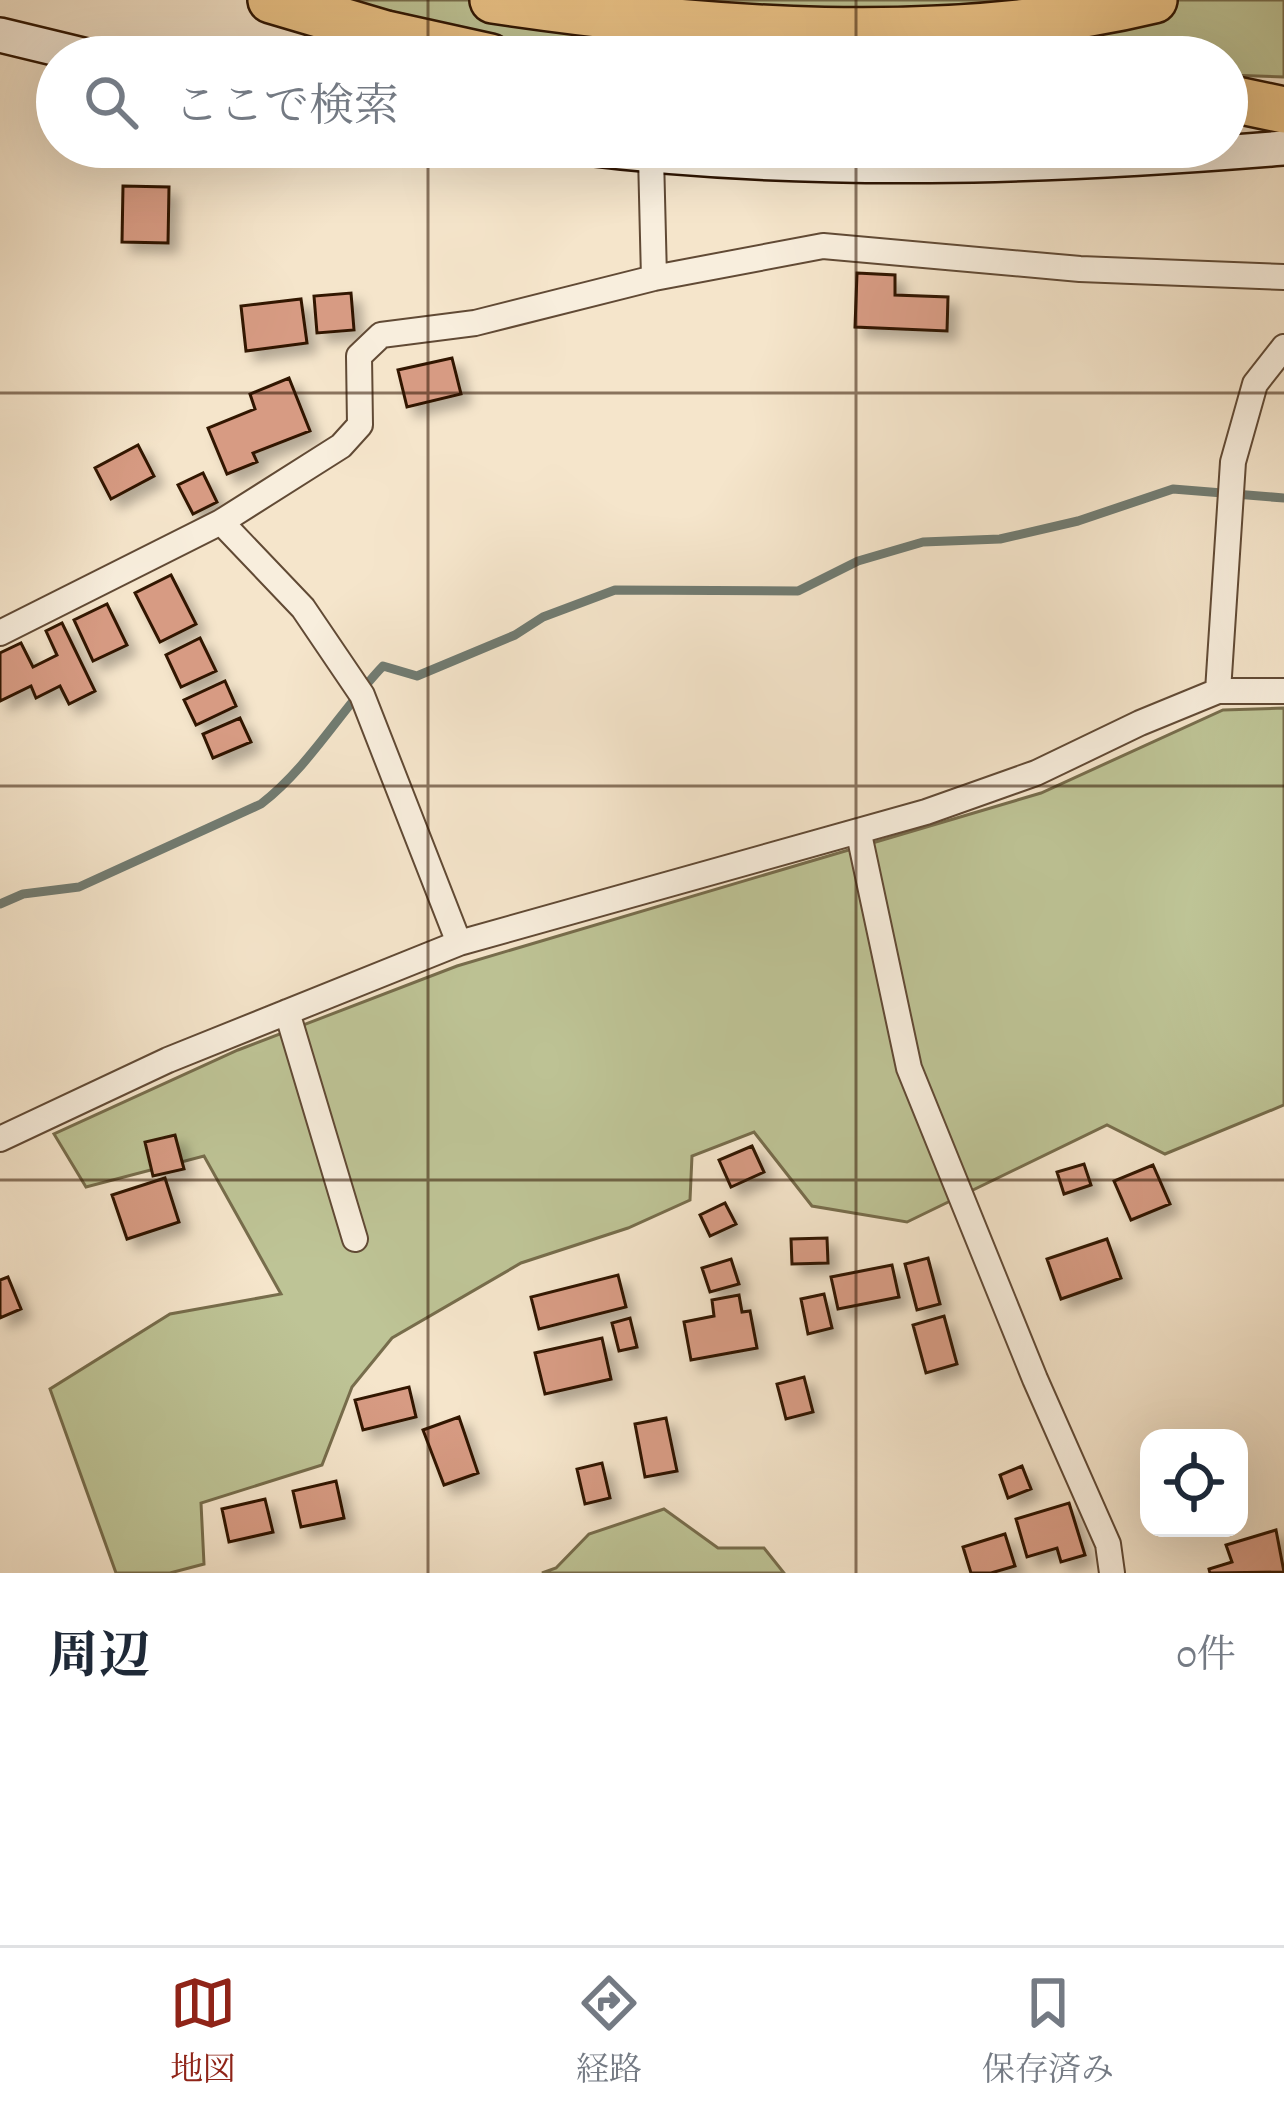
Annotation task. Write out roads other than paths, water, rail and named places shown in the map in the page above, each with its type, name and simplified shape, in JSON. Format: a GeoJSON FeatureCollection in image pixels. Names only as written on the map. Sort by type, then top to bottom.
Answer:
{"type":"FeatureCollection","features":[{"type":"Feature","properties":{"kind":"highway"},"geometry":{"type":"LineString","coordinates":[[271,0],[395,36]]}},
{"type":"Feature","properties":{"kind":"highway"},"geometry":{"type":"LineString","coordinates":[[493,0],[683,23],[881,29],[1054,19],[1154,0]]}},
{"type":"Feature","properties":{"kind":"highway"},"geometry":{"type":"LineString","coordinates":[[1248,102],[1284,110]]}},
{"type":"Feature","properties":{"kind":"main road"},"geometry":{"type":"LineString","coordinates":[[0,35],[36,44]]}},
{"type":"Feature","properties":{"kind":"main road"},"geometry":{"type":"LineString","coordinates":[[1248,150],[1284,148]]}},
{"type":"Feature","properties":{"kind":"street"},"geometry":{"type":"LineString","coordinates":[[651,168],[654,278]]}},
{"type":"Feature","properties":{"kind":"street"},"geometry":{"type":"LineString","coordinates":[[0,633],[221,522],[341,446],[360,425],[359,356],[381,334],[475,323],[654,278],[823,245],[1080,269],[1284,278]]}},
{"type":"Feature","properties":{"kind":"street"},"geometry":{"type":"LineString","coordinates":[[1218,691],[1233,462],[1255,384],[1284,347]]}},
{"type":"Feature","properties":{"kind":"street"},"geometry":{"type":"LineString","coordinates":[[221,522],[303,608],[362,695],[459,943]]}},
{"type":"Feature","properties":{"kind":"street"},"geometry":{"type":"LineString","coordinates":[[0,1139],[168,1060],[459,943],[859,834],[1036,773],[1218,691],[1284,691]]}},
{"type":"Feature","properties":{"kind":"street"},"geometry":{"type":"LineString","coordinates":[[859,834],[909,1068],[1035,1379],[1108,1544],[1112,1573]]}},
{"type":"Feature","properties":{"kind":"street"},"geometry":{"type":"LineString","coordinates":[[287,1012],[355,1239]]}},
{"type":"Feature","properties":{"kind":"waterway"},"geometry":{"type":"LineString","coordinates":[[0,904],[23,894],[79,887],[261,804],[294,773],[383,666],[417,676],[515,635],[543,617],[615,590],[798,591],[858,561],[923,542],[1000,539],[1078,521],[1173,489],[1284,498]]}}]}
